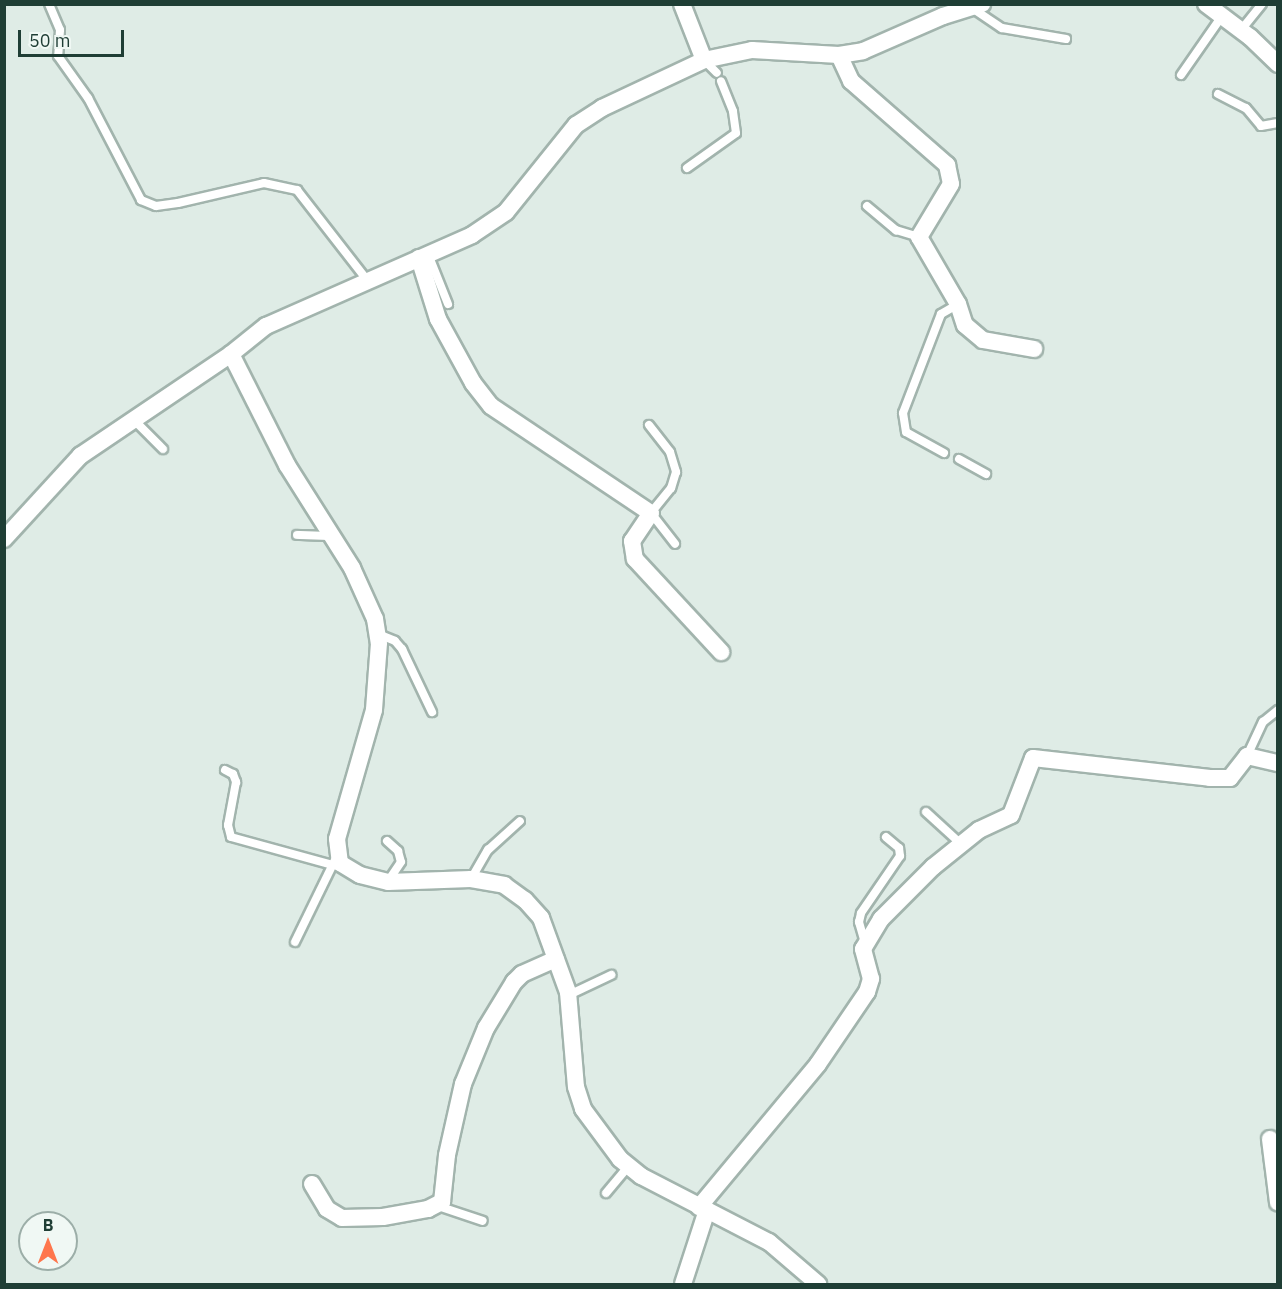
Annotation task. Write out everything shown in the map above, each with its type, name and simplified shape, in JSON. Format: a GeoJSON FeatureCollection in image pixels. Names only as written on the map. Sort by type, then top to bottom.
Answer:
{"type":"FeatureCollection","features":[{"type":"Feature","properties":{"kind":"street"},"geometry":{"type":"LineString","coordinates":[[682,4],[704,60]]}},
{"type":"Feature","properties":{"kind":"street"},"geometry":{"type":"LineString","coordinates":[[1206,4],[1276,60]]}},
{"type":"Feature","properties":{"kind":"street"},"geometry":{"type":"LineString","coordinates":[[4,539],[80,456],[231,354],[266,326],[472,235],[506,212],[576,125],[602,108],[704,60],[752,50],[839,55],[863,51],[977,6]]}},
{"type":"Feature","properties":{"kind":"street"},"geometry":{"type":"LineString","coordinates":[[839,55],[851,81],[947,165],[952,174],[951,184],[919,237],[958,304],[972,335],[1034,350]]}},
{"type":"Feature","properties":{"kind":"street"},"geometry":{"type":"LineString","coordinates":[[424,256],[438,319],[473,383],[491,406],[651,513],[632,541],[635,559],[721,652]]}},
{"type":"Feature","properties":{"kind":"street"},"geometry":{"type":"LineString","coordinates":[[231,354],[287,465],[352,568],[378,634],[374,710],[337,839],[335,861],[346,869],[388,882],[471,879],[504,885],[525,900],[541,918],[569,995],[576,1086],[583,1109],[629,1166],[769,1242],[818,1284]]}},
{"type":"Feature","properties":{"kind":"street"},"geometry":{"type":"LineString","coordinates":[[683,1284],[703,1208],[818,1064],[867,992],[871,979],[863,954],[865,944],[881,919],[961,844],[979,830],[1011,815],[1027,765],[1036,756],[1109,769],[1227,778],[1246,756],[1278,764]]}},
{"type":"Feature","properties":{"kind":"street"},"geometry":{"type":"LineString","coordinates":[[312,1184],[327,1209],[342,1218],[382,1216],[438,1206],[444,1200],[447,1155],[464,1084],[486,1028],[514,982],[522,974],[556,959]]}},
{"type":"Feature","properties":{"kind":"street"},"geometry":{"type":"LineString","coordinates":[[1270,1139],[1278,1202]]}},
{"type":"Feature","properties":{"kind":"lane"},"geometry":{"type":"LineString","coordinates":[[49,4],[60,30],[58,56],[88,98],[141,200],[156,206],[167,205],[264,183],[297,190],[367,280]]}},
{"type":"Feature","properties":{"kind":"lane"},"geometry":{"type":"LineString","coordinates":[[1241,30],[1262,4]]}},
{"type":"Feature","properties":{"kind":"lane"},"geometry":{"type":"LineString","coordinates":[[977,6],[1002,28],[1066,39]]}},
{"type":"Feature","properties":{"kind":"lane"},"geometry":{"type":"LineString","coordinates":[[1181,75],[1222,16]]}},
{"type":"Feature","properties":{"kind":"lane"},"geometry":{"type":"LineString","coordinates":[[687,168],[736,133],[733,111],[719,77],[704,60]]}},
{"type":"Feature","properties":{"kind":"lane"},"geometry":{"type":"LineString","coordinates":[[1218,94],[1246,108],[1261,126],[1278,123]]}},
{"type":"Feature","properties":{"kind":"lane"},"geometry":{"type":"LineString","coordinates":[[867,206],[896,231],[919,237]]}},
{"type":"Feature","properties":{"kind":"lane"},"geometry":{"type":"LineString","coordinates":[[424,256],[448,304]]}},
{"type":"Feature","properties":{"kind":"lane"},"geometry":{"type":"LineString","coordinates":[[944,453],[906,432],[903,413],[941,314],[958,304]]}},
{"type":"Feature","properties":{"kind":"lane"},"geometry":{"type":"LineString","coordinates":[[134,420],[163,449]]}},
{"type":"Feature","properties":{"kind":"lane"},"geometry":{"type":"LineString","coordinates":[[649,425],[670,452],[676,472],[671,488],[651,513],[675,544]]}},
{"type":"Feature","properties":{"kind":"lane"},"geometry":{"type":"LineString","coordinates":[[959,459],[986,474]]}},
{"type":"Feature","properties":{"kind":"lane"},"geometry":{"type":"LineString","coordinates":[[297,535],[333,536]]}},
{"type":"Feature","properties":{"kind":"lane"},"geometry":{"type":"LineString","coordinates":[[378,634],[396,641],[432,712]]}},
{"type":"Feature","properties":{"kind":"lane"},"geometry":{"type":"LineString","coordinates":[[1246,756],[1263,722],[1278,710]]}},
{"type":"Feature","properties":{"kind":"lane"},"geometry":{"type":"LineString","coordinates":[[225,770],[233,774],[236,782],[228,825],[231,837],[335,861],[296,942]]}},
{"type":"Feature","properties":{"kind":"lane"},"geometry":{"type":"LineString","coordinates":[[926,812],[961,844]]}},
{"type":"Feature","properties":{"kind":"lane"},"geometry":{"type":"LineString","coordinates":[[471,879],[488,850],[520,821]]}},
{"type":"Feature","properties":{"kind":"lane"},"geometry":{"type":"LineString","coordinates":[[865,944],[859,922],[861,913],[900,856],[899,848],[886,837]]}},
{"type":"Feature","properties":{"kind":"lane"},"geometry":{"type":"LineString","coordinates":[[387,841],[398,851],[401,862],[388,882]]}},
{"type":"Feature","properties":{"kind":"lane"},"geometry":{"type":"LineString","coordinates":[[569,995],[611,975]]}},
{"type":"Feature","properties":{"kind":"lane"},"geometry":{"type":"LineString","coordinates":[[606,1193],[629,1166]]}},
{"type":"Feature","properties":{"kind":"lane"},"geometry":{"type":"LineString","coordinates":[[438,1206],[483,1221]]}}]}
